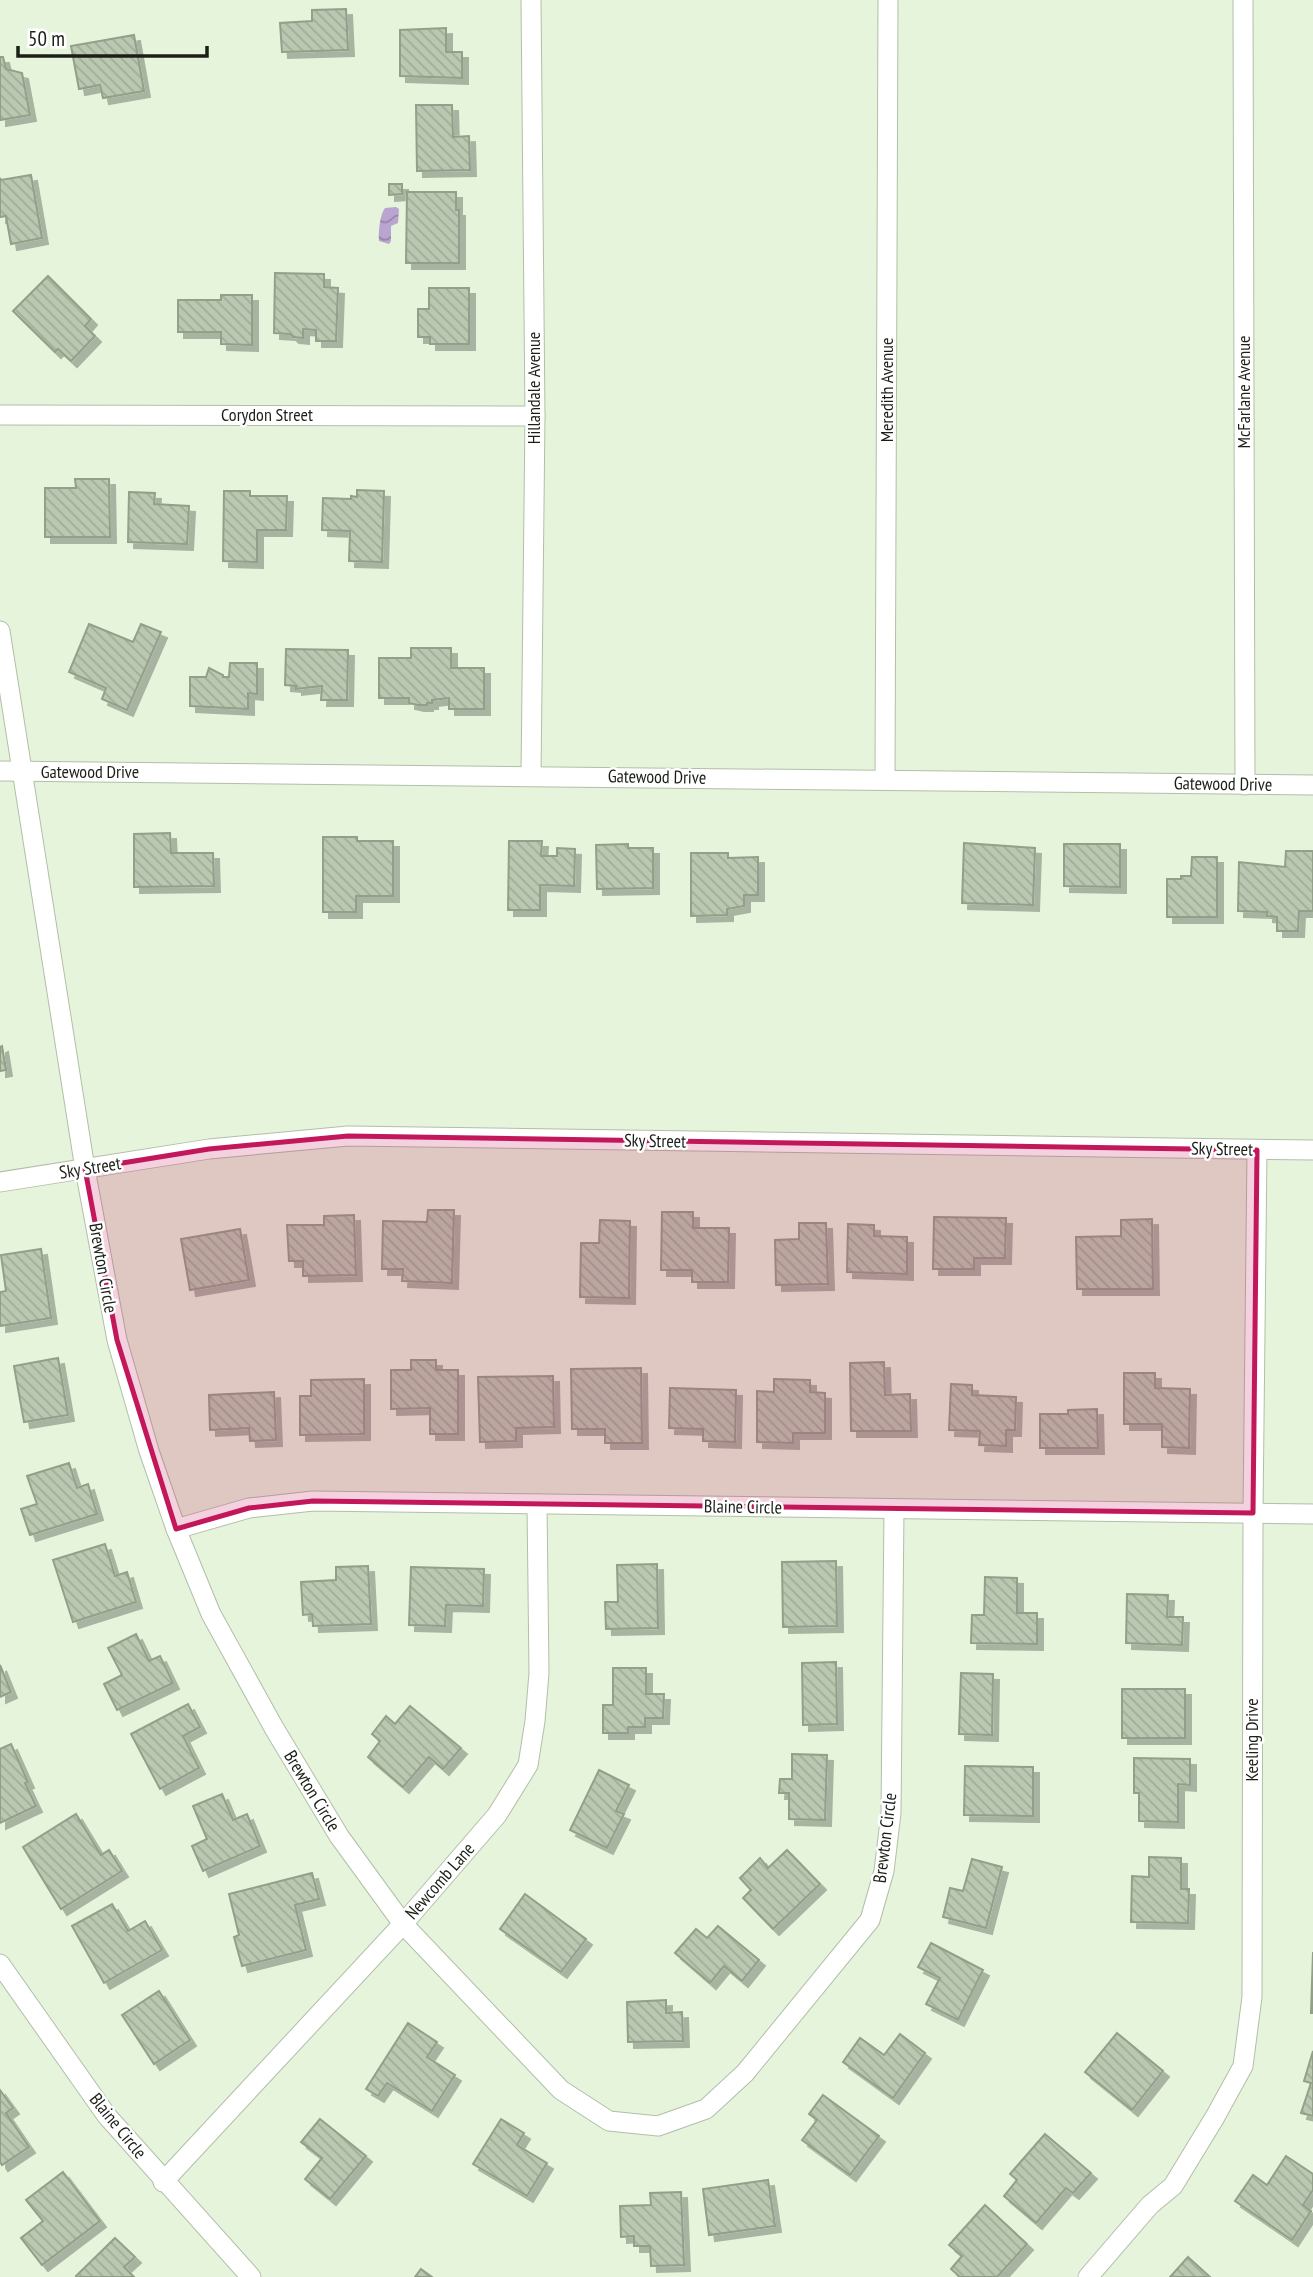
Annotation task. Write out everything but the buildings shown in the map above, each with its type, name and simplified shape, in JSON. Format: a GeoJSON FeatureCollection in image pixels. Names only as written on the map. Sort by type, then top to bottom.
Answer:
{"type":"FeatureCollection","features":[{"type":"Feature","properties":{"kind":"street","name":"Hillandale Avenue"},"geometry":{"type":"LineString","coordinates":[[531,0],[535,416],[531,776]]}},
{"type":"Feature","properties":{"kind":"street","name":"Meredith Avenue"},"geometry":{"type":"LineString","coordinates":[[885,779],[888,0]]}},
{"type":"Feature","properties":{"kind":"street","name":"McFarlane Avenue"},"geometry":{"type":"LineString","coordinates":[[1243,0],[1245,785]]}},
{"type":"Feature","properties":{"kind":"street","name":"Corydon Street"},"geometry":{"type":"LineString","coordinates":[[0,415],[535,416]]}},
{"type":"Feature","properties":{"kind":"street","name":"Brewton Circle"},"geometry":{"type":"LineString","coordinates":[[0,631],[85,1169],[117,1340],[149,1451],[176,1529],[211,1614],[274,1728],[339,1836],[403,1924],[561,2090],[609,2121],[658,2126],[706,2109],[744,2073],[870,1920],[884,1871],[891,1813],[894,1509]]}},
{"type":"Feature","properties":{"kind":"street","name":"Gatewood Drive"},"geometry":{"type":"LineString","coordinates":[[0,771],[1313,785]]}},
{"type":"Feature","properties":{"kind":"street","name":"Sky Street"},"geometry":{"type":"LineString","coordinates":[[0,1182],[209,1149],[348,1136],[1313,1150]]}},
{"type":"Feature","properties":{"kind":"street","name":"Keeling Drive"},"geometry":{"type":"LineString","coordinates":[[1088,2277],[1150,2206],[1173,2186],[1243,2066],[1251,1997],[1257,1150]]}},
{"type":"Feature","properties":{"kind":"street","name":"Blaine Circle"},"geometry":{"type":"LineString","coordinates":[[176,1529],[249,1508],[313,1501],[1313,1514]]}},
{"type":"Feature","properties":{"kind":"street","name":"Newcomb Lane"},"geometry":{"type":"LineString","coordinates":[[163,2182],[403,1924],[496,1815],[528,1765],[539,1673],[537,1504]]}},
{"type":"Feature","properties":{"kind":"street","name":"Blaine Circle"},"geometry":{"type":"LineString","coordinates":[[0,1964],[107,2116],[163,2182],[251,2277]]}},
{"type":"Feature","properties":{"kind":"highlighted area"},"geometry":{"type":"Polygon","coordinates":[[[348,1136],[1257,1150],[1253,1513],[313,1501],[249,1508],[176,1529],[117,1340],[85,1169],[209,1149],[348,1136]]]}},
{"type":"Feature","properties":{"kind":"water"},"geometry":{"type":"Polygon","coordinates":[[[385,208],[399,209],[398,223],[391,226],[391,241],[389,244],[379,241],[383,211],[385,208]]]}}]}
